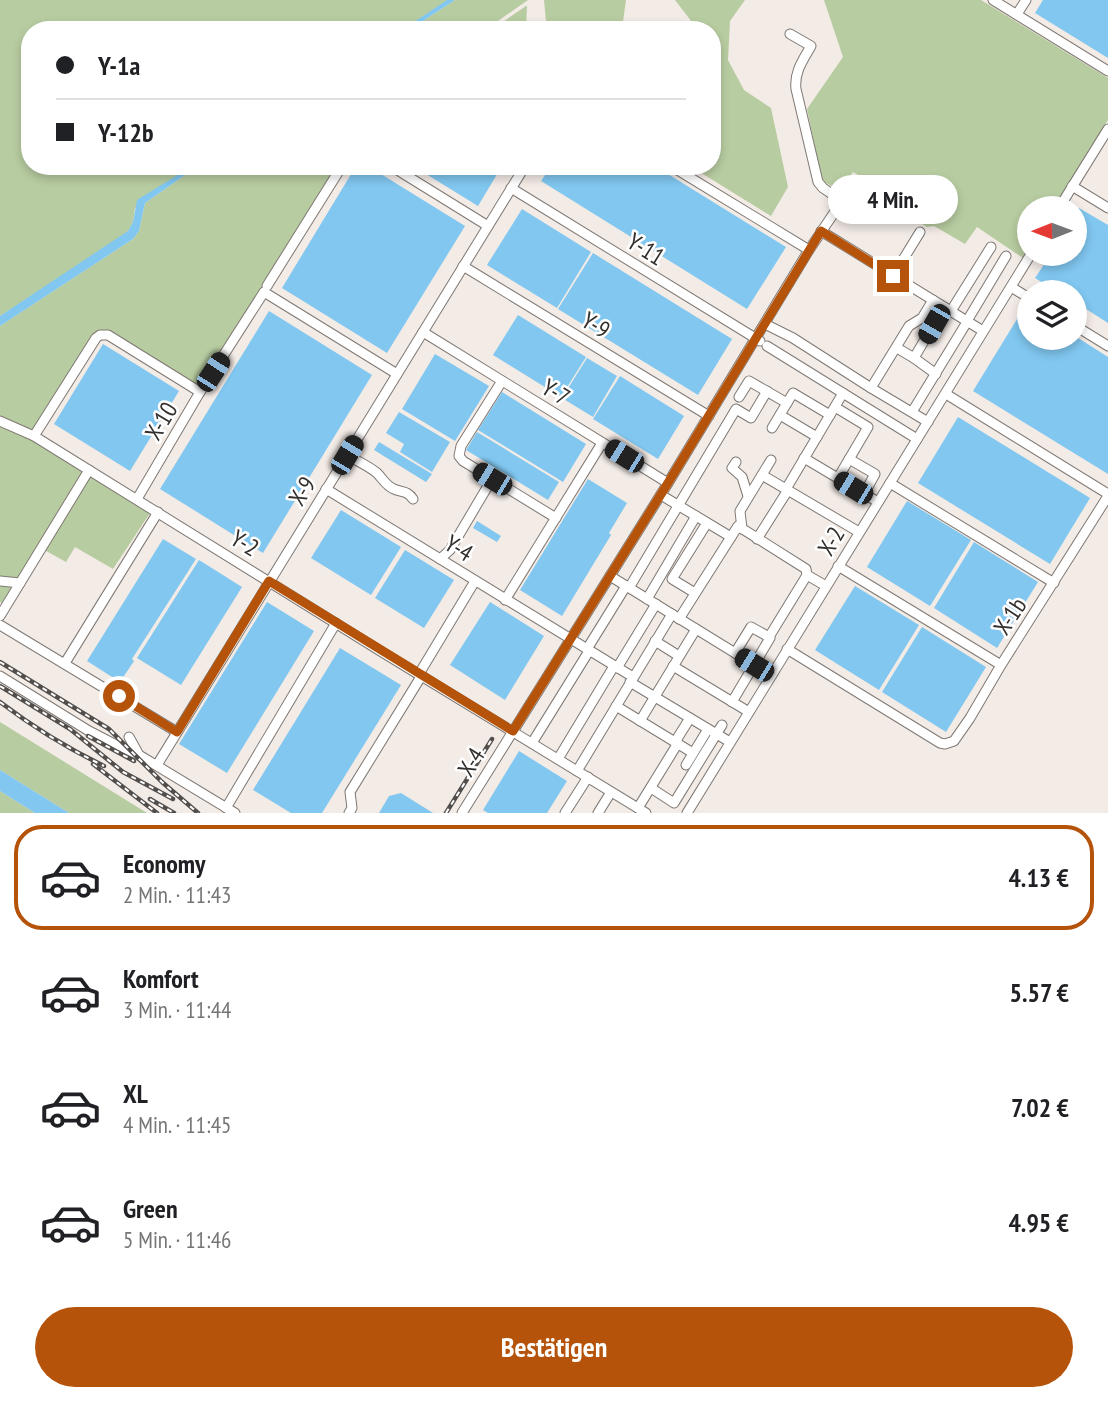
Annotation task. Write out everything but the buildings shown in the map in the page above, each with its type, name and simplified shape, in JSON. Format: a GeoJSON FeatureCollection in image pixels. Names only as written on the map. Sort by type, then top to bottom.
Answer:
{"type":"FeatureCollection","features":[{"type":"Feature","properties":{"kind":"street"},"geometry":{"type":"LineString","coordinates":[[993,0],[1108,71]]}},
{"type":"Feature","properties":{"kind":"street"},"geometry":{"type":"LineString","coordinates":[[1017,14],[1026,0]]}},
{"type":"Feature","properties":{"kind":"street","name":"X-4"},"geometry":{"type":"LineString","coordinates":[[462,813],[709,416],[761,342],[765,324],[842,201],[818,182],[795,80],[811,46],[790,34]]}},
{"type":"Feature","properties":{"kind":"street"},"geometry":{"type":"LineString","coordinates":[[1067,196],[1108,129]]}},
{"type":"Feature","properties":{"kind":"street","name":"X-10"},"geometry":{"type":"LineString","coordinates":[[137,499],[336,175]]}},
{"type":"Feature","properties":{"kind":"street"},"geometry":{"type":"LineString","coordinates":[[406,175],[488,226]]}},
{"type":"Feature","properties":{"kind":"street","name":"X-9"},"geometry":{"type":"LineString","coordinates":[[157,765],[520,175]]}},
{"type":"Feature","properties":{"kind":"street"},"geometry":{"type":"LineString","coordinates":[[686,175],[809,250]]}},
{"type":"Feature","properties":{"kind":"street"},"geometry":{"type":"LineString","coordinates":[[1073,186],[1108,208]]}},
{"type":"Feature","properties":{"kind":"street","name":"Y-11"},"geometry":{"type":"LineString","coordinates":[[512,188],[917,439]]}},
{"type":"Feature","properties":{"kind":"street"},"geometry":{"type":"LineString","coordinates":[[821,231],[983,331]]}},
{"type":"Feature","properties":{"kind":"street"},"geometry":{"type":"LineString","coordinates":[[893,276],[920,232]]}},
{"type":"Feature","properties":{"kind":"street"},"geometry":{"type":"LineString","coordinates":[[914,358],[991,247]]}},
{"type":"Feature","properties":{"kind":"street"},"geometry":{"type":"LineString","coordinates":[[912,412],[1006,256]]}},
{"type":"Feature","properties":{"kind":"street","name":"Y-9"},"geometry":{"type":"LineString","coordinates":[[463,266],[709,416]]}},
{"type":"Feature","properties":{"kind":"street","name":"X-2"},"geometry":{"type":"LineString","coordinates":[[687,813],[1024,266]]}},
{"type":"Feature","properties":{"kind":"street"},"geometry":{"type":"LineString","coordinates":[[1011,287],[1017,291]]}},
{"type":"Feature","properties":{"kind":"street"},"geometry":{"type":"LineString","coordinates":[[266,289],[397,374]]}},
{"type":"Feature","properties":{"kind":"street"},"geometry":{"type":"LineString","coordinates":[[871,388],[909,326],[922,318],[933,300]]}},
{"type":"Feature","properties":{"kind":"street"},"geometry":{"type":"LineString","coordinates":[[765,324],[793,338],[928,422]]}},
{"type":"Feature","properties":{"kind":"street","name":"Y-7"},"geometry":{"type":"LineString","coordinates":[[423,332],[668,483]]}},
{"type":"Feature","properties":{"kind":"street"},"geometry":{"type":"LineString","coordinates":[[1087,333],[1108,346]]}},
{"type":"Feature","properties":{"kind":"street"},"geometry":{"type":"LineString","coordinates":[[34,436],[100,335],[108,335],[201,392]]}},
{"type":"Feature","properties":{"kind":"street"},"geometry":{"type":"LineString","coordinates":[[897,348],[936,373]]}},
{"type":"Feature","properties":{"kind":"street"},"geometry":{"type":"LineString","coordinates":[[502,381],[459,453],[463,461],[556,518]]}},
{"type":"Feature","properties":{"kind":"street"},"geometry":{"type":"LineString","coordinates":[[739,397],[749,381],[787,403]]}},
{"type":"Feature","properties":{"kind":"street"},"geometry":{"type":"LineString","coordinates":[[532,743],[736,409],[751,418],[767,391]]}},
{"type":"Feature","properties":{"kind":"street"},"geometry":{"type":"LineString","coordinates":[[772,428],[793,393],[868,427]]}},
{"type":"Feature","properties":{"kind":"street"},"geometry":{"type":"LineString","coordinates":[[757,539],[843,393]]}},
{"type":"Feature","properties":{"kind":"street"},"geometry":{"type":"LineString","coordinates":[[946,394],[1108,495]]}},
{"type":"Feature","properties":{"kind":"street"},"geometry":{"type":"LineString","coordinates":[[780,415],[817,437]]}},
{"type":"Feature","properties":{"kind":"street"},"geometry":{"type":"LineString","coordinates":[[838,478],[868,427],[872,426],[879,415]]}},
{"type":"Feature","properties":{"kind":"street","name":"Y-2"},"geometry":{"type":"LineString","coordinates":[[0,421],[34,436],[642,811]]}},
{"type":"Feature","properties":{"kind":"street"},"geometry":{"type":"LineString","coordinates":[[505,600],[602,443]]}},
{"type":"Feature","properties":{"kind":"street"},"geometry":{"type":"LineString","coordinates":[[347,455],[377,473],[394,490],[404,490],[411,494],[413,499]]}},
{"type":"Feature","properties":{"kind":"street"},"geometry":{"type":"LineString","coordinates":[[804,458],[878,502]]}},
{"type":"Feature","properties":{"kind":"street"},"geometry":{"type":"LineString","coordinates":[[849,459],[875,474],[864,494]]}},
{"type":"Feature","properties":{"kind":"street"},"geometry":{"type":"LineString","coordinates":[[577,771],[655,641],[695,593],[740,527],[740,511],[771,460]]}},
{"type":"Feature","properties":{"kind":"street"},"geometry":{"type":"LineString","coordinates":[[737,462],[732,468],[742,477],[748,496]]}},
{"type":"Feature","properties":{"kind":"street"},"geometry":{"type":"LineString","coordinates":[[0,616],[89,470]]}},
{"type":"Feature","properties":{"kind":"street"},"geometry":{"type":"LineString","coordinates":[[762,475],[859,532]]}},
{"type":"Feature","properties":{"kind":"street"},"geometry":{"type":"LineString","coordinates":[[440,559],[450,550],[492,479]]}},
{"type":"Feature","properties":{"kind":"street"},"geometry":{"type":"LineString","coordinates":[[890,483],[1054,583]]}},
{"type":"Feature","properties":{"kind":"street","name":"Y-4"},"geometry":{"type":"LineString","coordinates":[[326,489],[588,650],[655,697],[730,743]]}},
{"type":"Feature","properties":{"kind":"street"},"geometry":{"type":"LineString","coordinates":[[661,495],[731,537]]}},
{"type":"Feature","properties":{"kind":"street","name":"X-1b"},"geometry":{"type":"LineString","coordinates":[[787,649],[937,741],[945,744],[954,741],[971,718],[1001,665],[1108,495]]}},
{"type":"Feature","properties":{"kind":"street"},"geometry":{"type":"LineString","coordinates":[[65,663],[158,512]]}},
{"type":"Feature","properties":{"kind":"street"},"geometry":{"type":"LineString","coordinates":[[558,759],[615,667],[696,516]]}},
{"type":"Feature","properties":{"kind":"street"},"geometry":{"type":"LineString","coordinates":[[695,593],[672,579],[707,523]]}},
{"type":"Feature","properties":{"kind":"street"},"geometry":{"type":"LineString","coordinates":[[732,702],[807,575],[806,569],[740,527]]}},
{"type":"Feature","properties":{"kind":"street"},"geometry":{"type":"LineString","coordinates":[[838,566],[1001,665]]}},
{"type":"Feature","properties":{"kind":"street"},"geometry":{"type":"LineString","coordinates":[[807,575],[826,586]]}},
{"type":"Feature","properties":{"kind":"street"},"geometry":{"type":"LineString","coordinates":[[610,576],[771,675]]}},
{"type":"Feature","properties":{"kind":"street"},"geometry":{"type":"LineString","coordinates":[[0,581],[20,583]]}},
{"type":"Feature","properties":{"kind":"street"},"geometry":{"type":"LineString","coordinates":[[349,813],[352,808],[351,792],[475,581]]}},
{"type":"Feature","properties":{"kind":"street"},"geometry":{"type":"LineString","coordinates":[[0,676],[89,731],[157,765],[231,810],[336,623]]}},
{"type":"Feature","properties":{"kind":"street"},"geometry":{"type":"LineString","coordinates":[[0,625],[177,732]]}},
{"type":"Feature","properties":{"kind":"street"},"geometry":{"type":"LineString","coordinates":[[735,653],[751,627],[769,637]]}},
{"type":"Feature","properties":{"kind":"street"},"geometry":{"type":"LineString","coordinates":[[640,721],[696,629]]}},
{"type":"Feature","properties":{"kind":"street"},"geometry":{"type":"LineString","coordinates":[[655,641],[679,656]]}},
{"type":"Feature","properties":{"kind":"street"},"geometry":{"type":"LineString","coordinates":[[673,666],[749,712]]}},
{"type":"Feature","properties":{"kind":"street"},"geometry":{"type":"LineString","coordinates":[[616,706],[693,753]]}},
{"type":"Feature","properties":{"kind":"street"},"geometry":{"type":"LineString","coordinates":[[642,811],[651,788],[690,718]]}},
{"type":"Feature","properties":{"kind":"street"},"geometry":{"type":"LineString","coordinates":[[690,767],[693,753],[722,725]]}},
{"type":"Feature","properties":{"kind":"street"},"geometry":{"type":"LineString","coordinates":[[651,788],[674,803],[690,767],[712,732]]}},
{"type":"Feature","properties":{"kind":"street"},"geometry":{"type":"LineString","coordinates":[[129,737],[139,755]]}},
{"type":"Feature","properties":{"kind":"street"},"geometry":{"type":"LineString","coordinates":[[671,755],[690,767]]}},
{"type":"Feature","properties":{"kind":"street"},"geometry":{"type":"LineString","coordinates":[[565,813],[588,777]]}},
{"type":"Feature","properties":{"kind":"street"},"geometry":{"type":"LineString","coordinates":[[598,813],[611,792]]}},
{"type":"Feature","properties":{"kind":"green space"},"geometry":{"type":"Polygon","coordinates":[[[0,0],[448,0],[416,21],[21,21],[21,175],[180,175],[135,208],[133,222],[126,235],[0,316],[0,0]]]}},
{"type":"Feature","properties":{"kind":"green space"},"geometry":{"type":"Polygon","coordinates":[[[455,0],[528,0],[498,21],[423,21],[455,0]]]}},
{"type":"Feature","properties":{"kind":"green space"},"geometry":{"type":"Polygon","coordinates":[[[544,0],[626,0],[623,21],[546,21],[544,0]]]}},
{"type":"Feature","properties":{"kind":"green space"},"geometry":{"type":"Polygon","coordinates":[[[675,0],[745,0],[730,21],[728,60],[744,90],[771,108],[788,187],[771,216],[705,175],[721,175],[721,21],[691,21],[675,0]]]}},
{"type":"Feature","properties":{"kind":"green space"},"geometry":{"type":"Polygon","coordinates":[[[824,0],[981,0],[1108,78],[1108,120],[1061,196],[1017,196],[1017,254],[977,227],[965,244],[934,226],[927,227],[867,191],[871,182],[853,172],[840,190],[822,181],[807,109],[843,57],[824,0]]]}},
{"type":"Feature","properties":{"kind":"green space"},"geometry":{"type":"Polygon","coordinates":[[[526,6],[526,21],[504,21],[526,6]]]}},
{"type":"Feature","properties":{"kind":"green space"},"geometry":{"type":"Polygon","coordinates":[[[185,175],[332,175],[200,388],[102,330],[32,438],[150,513],[113,569],[75,547],[66,562],[39,547],[3,604],[0,602],[0,326],[133,239],[139,231],[145,203],[185,175]]]}},
{"type":"Feature","properties":{"kind":"green space"},"geometry":{"type":"Polygon","coordinates":[[[0,722],[147,813],[69,813],[0,770],[0,722]]]}},
{"type":"Feature","properties":{"kind":"green space"},"geometry":{"type":"Polygon","coordinates":[[[0,791],[35,813],[0,813],[0,791]]]}},
{"type":"Feature","properties":{"kind":"water"},"geometry":{"type":"Polygon","coordinates":[[[447,0],[455,0],[423,21],[416,21],[447,0]]]}},
{"type":"Feature","properties":{"kind":"water"},"geometry":{"type":"Polygon","coordinates":[[[1043,0],[1108,0],[1108,58],[1035,13],[1043,0]]]}},
{"type":"Feature","properties":{"kind":"water"},"geometry":{"type":"Polygon","coordinates":[[[177,175],[185,175],[145,203],[139,231],[133,239],[0,326],[0,316],[128,231],[133,222],[137,200],[177,175]]]}},
{"type":"Feature","properties":{"kind":"water"},"geometry":{"type":"Polygon","coordinates":[[[351,175],[383,175],[465,226],[387,353],[282,288],[351,175]]]}},
{"type":"Feature","properties":{"kind":"water"},"geometry":{"type":"Polygon","coordinates":[[[428,175],[497,175],[478,206],[428,175]]]}},
{"type":"Feature","properties":{"kind":"water"},"geometry":{"type":"Polygon","coordinates":[[[545,175],[670,175],[786,247],[747,309],[541,181],[545,175]]]}},
{"type":"Feature","properties":{"kind":"water"},"geometry":{"type":"Polygon","coordinates":[[[522,209],[591,252],[557,308],[487,265],[522,209]]]}},
{"type":"Feature","properties":{"kind":"water"},"geometry":{"type":"Polygon","coordinates":[[[1087,213],[1108,225],[1108,323],[1087,310],[1087,280],[1035,278],[1043,266],[1087,266],[1087,213]]]}},
{"type":"Feature","properties":{"kind":"water"},"geometry":{"type":"Polygon","coordinates":[[[593,253],[732,339],[698,395],[558,309],[593,253]]]}},
{"type":"Feature","properties":{"kind":"water"},"geometry":{"type":"Polygon","coordinates":[[[269,311],[372,375],[263,553],[160,489],[269,311]]]}},
{"type":"Feature","properties":{"kind":"water"},"geometry":{"type":"Polygon","coordinates":[[[518,315],[586,357],[561,397],[493,355],[518,315]]]}},
{"type":"Feature","properties":{"kind":"water"},"geometry":{"type":"Polygon","coordinates":[[[1017,319],[1017,350],[1087,350],[1087,344],[1108,357],[1108,474],[973,391],[1017,319]]]}},
{"type":"Feature","properties":{"kind":"water"},"geometry":{"type":"Polygon","coordinates":[[[103,344],[179,391],[130,471],[54,424],[103,344]]]}},
{"type":"Feature","properties":{"kind":"water"},"geometry":{"type":"Polygon","coordinates":[[[435,354],[489,386],[455,441],[402,409],[435,354]]]}},
{"type":"Feature","properties":{"kind":"water"},"geometry":{"type":"Polygon","coordinates":[[[587,358],[617,376],[593,417],[562,398],[587,358]]]}},
{"type":"Feature","properties":{"kind":"water"},"geometry":{"type":"Polygon","coordinates":[[[620,376],[684,416],[658,459],[593,419],[620,376]]]}},
{"type":"Feature","properties":{"kind":"water"},"geometry":{"type":"Polygon","coordinates":[[[502,392],[586,444],[563,482],[478,430],[502,392]]]}},
{"type":"Feature","properties":{"kind":"water"},"geometry":{"type":"Polygon","coordinates":[[[399,412],[450,442],[432,472],[400,452],[404,444],[386,433],[399,412]]]}},
{"type":"Feature","properties":{"kind":"water"},"geometry":{"type":"Polygon","coordinates":[[[958,417],[1090,498],[1050,564],[918,483],[958,417]]]}},
{"type":"Feature","properties":{"kind":"water"},"geometry":{"type":"Polygon","coordinates":[[[477,432],[559,482],[548,500],[466,450],[477,432]]]}},
{"type":"Feature","properties":{"kind":"water"},"geometry":{"type":"Polygon","coordinates":[[[379,442],[432,474],[426,482],[374,450],[379,442]]]}},
{"type":"Feature","properties":{"kind":"water"},"geometry":{"type":"Polygon","coordinates":[[[588,479],[627,503],[562,616],[520,590],[588,479]]]}},
{"type":"Feature","properties":{"kind":"water"},"geometry":{"type":"Polygon","coordinates":[[[907,501],[971,540],[930,606],[867,567],[907,501]]]}},
{"type":"Feature","properties":{"kind":"water"},"geometry":{"type":"Polygon","coordinates":[[[341,510],[401,547],[371,595],[311,558],[341,510]]]}},
{"type":"Feature","properties":{"kind":"water"},"geometry":{"type":"Polygon","coordinates":[[[477,521],[501,536],[497,542],[473,528],[477,521]]]}},
{"type":"Feature","properties":{"kind":"water"},"geometry":{"type":"Polygon","coordinates":[[[163,539],[196,559],[120,682],[87,661],[163,539]]]}},
{"type":"Feature","properties":{"kind":"water"},"geometry":{"type":"Polygon","coordinates":[[[974,542],[1038,582],[997,648],[934,608],[974,542]]]}},
{"type":"Feature","properties":{"kind":"water"},"geometry":{"type":"Polygon","coordinates":[[[405,550],[454,580],[424,628],[375,598],[405,550]]]}},
{"type":"Feature","properties":{"kind":"water"},"geometry":{"type":"Polygon","coordinates":[[[199,560],[242,587],[181,685],[137,658],[199,560]]]}},
{"type":"Feature","properties":{"kind":"water"},"geometry":{"type":"Polygon","coordinates":[[[855,586],[919,625],[879,690],[815,650],[855,586]]]}},
{"type":"Feature","properties":{"kind":"water"},"geometry":{"type":"Polygon","coordinates":[[[267,602],[314,631],[227,773],[179,744],[267,602]]]}},
{"type":"Feature","properties":{"kind":"water"},"geometry":{"type":"Polygon","coordinates":[[[490,602],[544,636],[505,700],[450,665],[490,602]]]}},
{"type":"Feature","properties":{"kind":"water"},"geometry":{"type":"Polygon","coordinates":[[[922,627],[986,667],[946,732],[882,692],[922,627]]]}},
{"type":"Feature","properties":{"kind":"water"},"geometry":{"type":"Polygon","coordinates":[[[340,648],[401,685],[322,813],[291,813],[253,790],[340,648]]]}},
{"type":"Feature","properties":{"kind":"water"},"geometry":{"type":"Polygon","coordinates":[[[519,751],[567,781],[547,813],[488,813],[483,810],[519,751]]]}},
{"type":"Feature","properties":{"kind":"water"},"geometry":{"type":"Polygon","coordinates":[[[0,770],[69,813],[35,813],[0,791],[0,770]]]}},
{"type":"Feature","properties":{"kind":"water"},"geometry":{"type":"Polygon","coordinates":[[[401,793],[433,813],[379,813],[389,796],[401,793]]]}},
{"type":"Feature","properties":{"kind":"railway"},"geometry":{"type":"LineString","coordinates":[[0,662],[109,729],[162,782],[198,813]]}},
{"type":"Feature","properties":{"kind":"railway"},"geometry":{"type":"LineString","coordinates":[[0,686],[70,729],[123,772],[173,799]]}},
{"type":"Feature","properties":{"kind":"railway"},"geometry":{"type":"LineString","coordinates":[[0,702],[51,737],[104,766]]}},
{"type":"Feature","properties":{"kind":"railway"},"geometry":{"type":"LineString","coordinates":[[88,736],[134,761]]}},
{"type":"Feature","properties":{"kind":"railway"},"geometry":{"type":"LineString","coordinates":[[446,813],[492,739]]}},
{"type":"Feature","properties":{"kind":"railway"},"geometry":{"type":"LineString","coordinates":[[93,764],[157,813]]}},
{"type":"Feature","properties":{"kind":"railway"},"geometry":{"type":"LineString","coordinates":[[150,799],[174,813]]}},
{"type":"Feature","properties":{"kind":"route"},"geometry":{"type":"LineString","coordinates":[[119,696],[177,732],[269,581],[513,731],[821,231],[893,276]]}}]}
